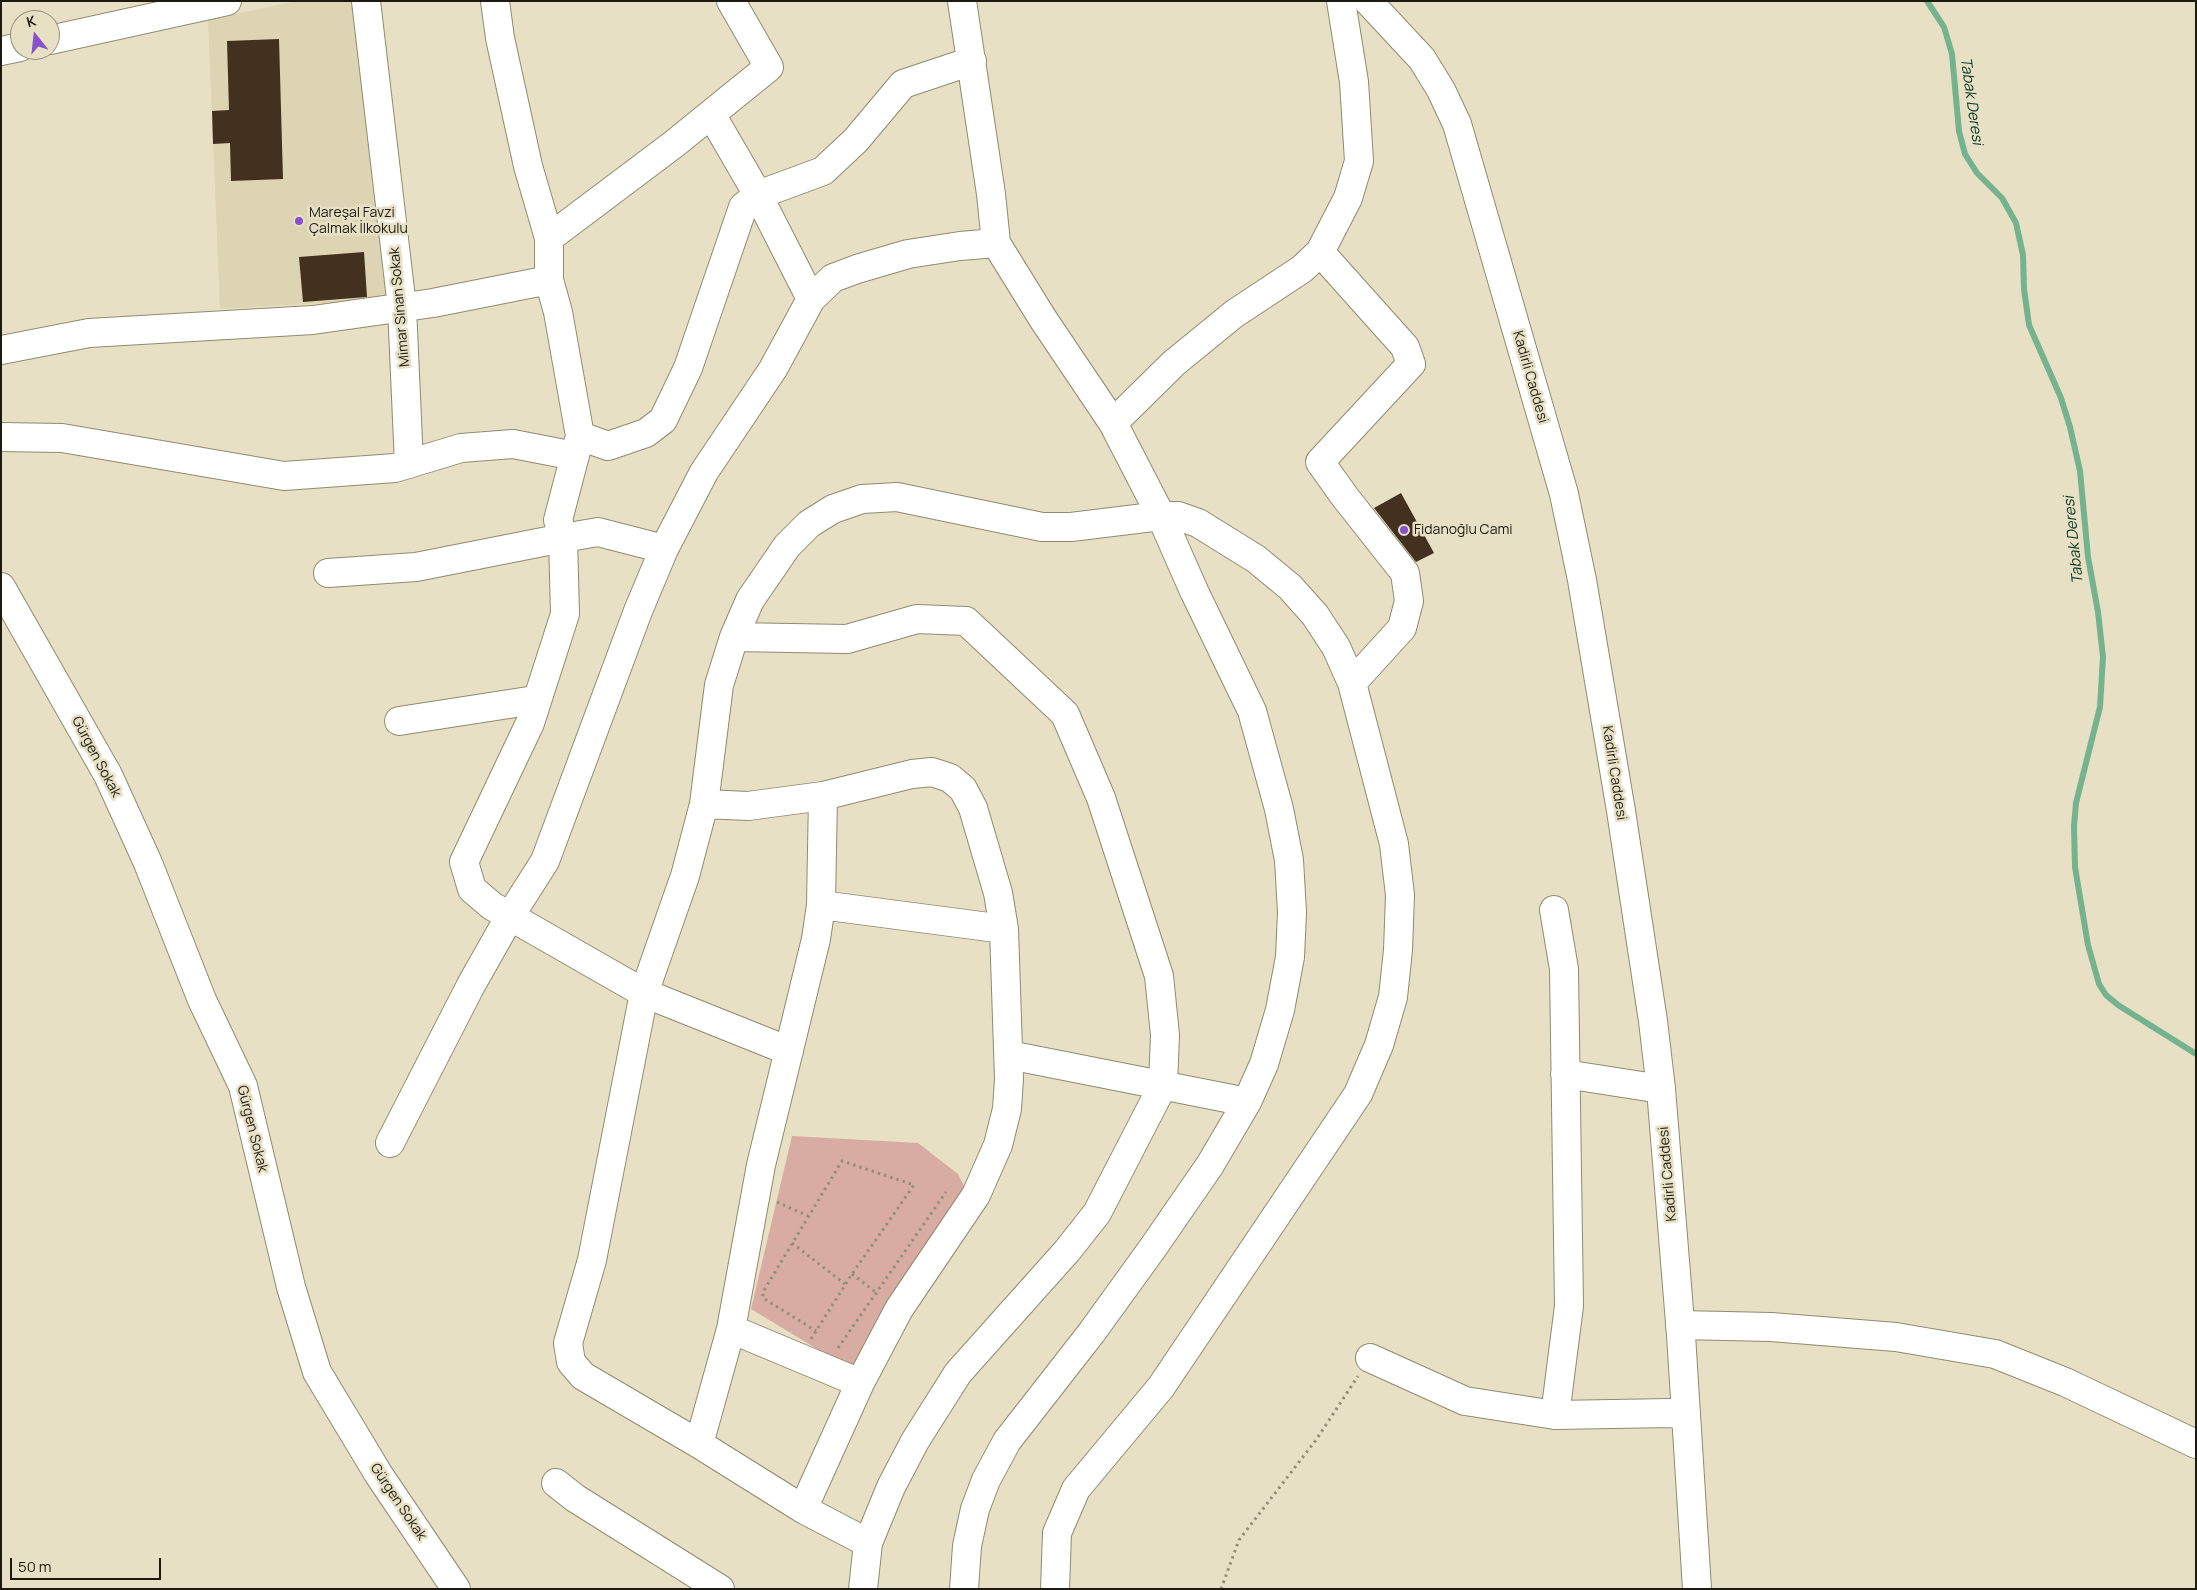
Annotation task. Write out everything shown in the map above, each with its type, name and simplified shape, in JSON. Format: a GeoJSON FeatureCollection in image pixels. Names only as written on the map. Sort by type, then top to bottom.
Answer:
{"type":"FeatureCollection","features":[{"type":"Feature","properties":{"kind":"street","name":"Mimar Sinan Sokak"},"geometry":{"type":"LineString","coordinates":[[366,1],[402,308],[409,464]]}},
{"type":"Feature","properties":{"kind":"street"},"geometry":{"type":"LineString","coordinates":[[495,1],[500,38],[528,166],[549,238],[549,280],[558,312],[578,446],[558,520],[563,538],[565,614],[535,700],[530,723],[464,862],[472,889],[492,906],[644,993],[789,1051]]}},
{"type":"Feature","properties":{"kind":"street"},"geometry":{"type":"LineString","coordinates":[[549,238],[674,144],[769,67],[731,1]]}},
{"type":"Feature","properties":{"kind":"street"},"geometry":{"type":"LineString","coordinates":[[962,1],[972,61],[996,243],[1043,319],[1113,423],[1161,516],[1194,591],[1252,710],[1280,809],[1289,860],[1292,912],[1288,966],[1280,1010],[1264,1064],[1247,1102],[1210,1165],[1152,1249],[1092,1332],[1007,1441],[986,1480],[975,1509],[967,1546],[964,1589]]}},
{"type":"Feature","properties":{"kind":"street"},"geometry":{"type":"LineString","coordinates":[[1113,423],[1174,363],[1234,314],[1302,269],[1320,252],[1348,198],[1359,161],[1354,82],[1340,1]]}},
{"type":"Feature","properties":{"kind":"street","name":"Kadirli Caddesi"},"geometry":{"type":"LineString","coordinates":[[1368,1],[1422,59],[1441,90],[1457,124],[1564,494],[1582,580],[1621,810],[1653,1021],[1680,1325],[1697,1589]]}},
{"type":"Feature","properties":{"kind":"street"},"geometry":{"type":"LineString","coordinates":[[60,38],[220,2]]}},
{"type":"Feature","properties":{"kind":"street"},"geometry":{"type":"LineString","coordinates":[[1,438],[62,438],[284,476],[396,468],[461,448],[513,444],[608,446],[646,433],[663,420],[688,368],[743,207],[758,194],[823,171],[856,140],[903,84],[972,61]]}},
{"type":"Feature","properties":{"kind":"street"},"geometry":{"type":"LineString","coordinates":[[712,114],[758,194],[812,299]]}},
{"type":"Feature","properties":{"kind":"street"},"geometry":{"type":"LineString","coordinates":[[390,1143],[471,984],[510,916],[545,861],[638,611],[664,550],[704,472],[773,369],[812,299],[833,278],[857,269],[908,254],[996,243]]}},
{"type":"Feature","properties":{"kind":"street"},"geometry":{"type":"LineString","coordinates":[[1320,252],[1405,347],[1411,364],[1320,462],[1405,574],[1410,601],[1402,628],[1352,683]]}},
{"type":"Feature","properties":{"kind":"street"},"geometry":{"type":"LineString","coordinates":[[1,350],[89,333],[313,320],[433,303],[549,280]]}},
{"type":"Feature","properties":{"kind":"street"},"geometry":{"type":"LineString","coordinates":[[868,1543],[803,1509],[699,1444],[583,1376],[571,1362],[568,1343],[592,1260],[644,993],[685,876],[704,804],[719,685],[734,637],[750,600],[787,546],[808,524],[833,509],[862,499],[896,497],[1042,527],[1071,527],[1161,516],[1178,516],[1198,523],[1256,559],[1290,587],[1315,615],[1336,647],[1352,683],[1394,844],[1400,896],[1398,950],[1392,996],[1379,1046],[1358,1094],[1167,1379],[1076,1489],[1057,1533],[1055,1589]]}},
{"type":"Feature","properties":{"kind":"street"},"geometry":{"type":"LineString","coordinates":[[328,573],[416,566],[598,532],[664,550]]}},
{"type":"Feature","properties":{"kind":"street","name":"Gürgen Sokak"},"geometry":{"type":"LineString","coordinates":[[1,587],[108,775],[148,863],[202,1000],[243,1086],[291,1286],[317,1372],[379,1475],[456,1589]]}},
{"type":"Feature","properties":{"kind":"street"},"geometry":{"type":"LineString","coordinates":[[734,637],[847,639],[917,619],[966,621],[1064,714],[1101,798],[1159,976],[1165,1035],[1163,1085],[1097,1213],[1067,1251],[958,1373],[915,1441],[891,1487],[868,1543],[863,1589]]}},
{"type":"Feature","properties":{"kind":"street"},"geometry":{"type":"LineString","coordinates":[[399,721],[535,700]]}},
{"type":"Feature","properties":{"kind":"street"},"geometry":{"type":"LineString","coordinates":[[704,804],[748,806],[823,796],[912,774],[932,772],[950,778],[963,789],[972,808],[994,878],[1004,929],[1009,1055],[1007,1109],[998,1145],[986,1176],[966,1210],[888,1301],[860,1383],[803,1509]]}},
{"type":"Feature","properties":{"kind":"street"},"geometry":{"type":"LineString","coordinates":[[699,1444],[731,1329],[756,1193],[816,939],[821,905],[823,796]]}},
{"type":"Feature","properties":{"kind":"street"},"geometry":{"type":"LineString","coordinates":[[821,905],[1004,929]]}},
{"type":"Feature","properties":{"kind":"street"},"geometry":{"type":"LineString","coordinates":[[1554,910],[1564,969],[1569,1306],[1555,1415]]}},
{"type":"Feature","properties":{"kind":"street"},"geometry":{"type":"LineString","coordinates":[[1009,1055],[1247,1102]]}},
{"type":"Feature","properties":{"kind":"street"},"geometry":{"type":"LineString","coordinates":[[1565,1074],[1660,1089]]}},
{"type":"Feature","properties":{"kind":"street"},"geometry":{"type":"LineString","coordinates":[[1680,1325],[1771,1327],[1896,1337],[1995,1354],[2065,1382],[2196,1444]]}},
{"type":"Feature","properties":{"kind":"street"},"geometry":{"type":"LineString","coordinates":[[731,1329],[860,1383]]}},
{"type":"Feature","properties":{"kind":"street"},"geometry":{"type":"LineString","coordinates":[[1370,1358],[1465,1401],[1555,1415],[1670,1413],[1686,1415]]}},
{"type":"Feature","properties":{"kind":"street"},"geometry":{"type":"LineString","coordinates":[[556,1483],[575,1498],[720,1589]]}},
{"type":"Feature","properties":{"kind":"path"},"geometry":{"type":"LineString","coordinates":[[810,1340],[816,1331],[845,1284],[914,1185],[842,1161],[763,1292],[762,1298],[816,1331]]}},
{"type":"Feature","properties":{"kind":"path"},"geometry":{"type":"LineString","coordinates":[[835,1353],[888,1301],[946,1192]]}},
{"type":"Feature","properties":{"kind":"path"},"geometry":{"type":"LineString","coordinates":[[756,1193],[808,1216]]}},
{"type":"Feature","properties":{"kind":"path"},"geometry":{"type":"LineString","coordinates":[[792,1243],[845,1284]]}},
{"type":"Feature","properties":{"kind":"path"},"geometry":{"type":"LineString","coordinates":[[852,1274],[888,1301]]}},
{"type":"Feature","properties":{"kind":"path"},"geometry":{"type":"LineString","coordinates":[[1221,1589],[1239,1540],[1316,1440],[1370,1358]]}},
{"type":"Feature","properties":{"kind":"shaded area","name":"Mareşal Favzi Çalmak İlkokulu"},"geometry":{"type":"Polygon","coordinates":[[[296,1],[354,1],[391,299],[220,309],[208,20],[296,1]]]}},
{"type":"Feature","properties":{"kind":"shaded area"},"geometry":{"type":"Polygon","coordinates":[[[792,1136],[918,1143],[958,1174],[972,1202],[852,1370],[751,1309],[792,1136]]]}},
{"type":"Feature","properties":{"kind":"building"},"geometry":{"type":"Polygon","coordinates":[[[279,39],[283,179],[231,181],[230,143],[213,144],[212,111],[229,110],[227,41],[279,39]]]}},
{"type":"Feature","properties":{"kind":"building"},"geometry":{"type":"Polygon","coordinates":[[[364,252],[367,297],[303,302],[299,257],[364,252]]]}},
{"type":"Feature","properties":{"kind":"building","name":"Fidanoğlu Cami"},"geometry":{"type":"Polygon","coordinates":[[[1401,493],[1434,553],[1416,562],[1374,508],[1401,493]]]}},
{"type":"Feature","properties":{"kind":"waterway","name":"Tabak Deresi"},"geometry":{"type":"LineString","coordinates":[[1927,1],[1944,27],[1952,54],[1959,131],[1965,154],[1977,173],[2002,198],[2016,223],[2023,255],[2024,289],[2029,325],[2061,398],[2080,471],[2088,557],[2098,612],[2103,657],[2100,707],[2076,803],[2074,826],[2075,867],[2088,945],[2099,984],[2106,995],[2118,1005],[2196,1054]]}},
{"type":"Feature","properties":{"kind":"place","name":"Mareşal Favzi Çalmak İlkokulu"},"geometry":{"type":"Point","coordinates":[299,221]}},
{"type":"Feature","properties":{"kind":"place","name":"Fidanoğlu Cami"},"geometry":{"type":"Point","coordinates":[1404,530]}}]}
